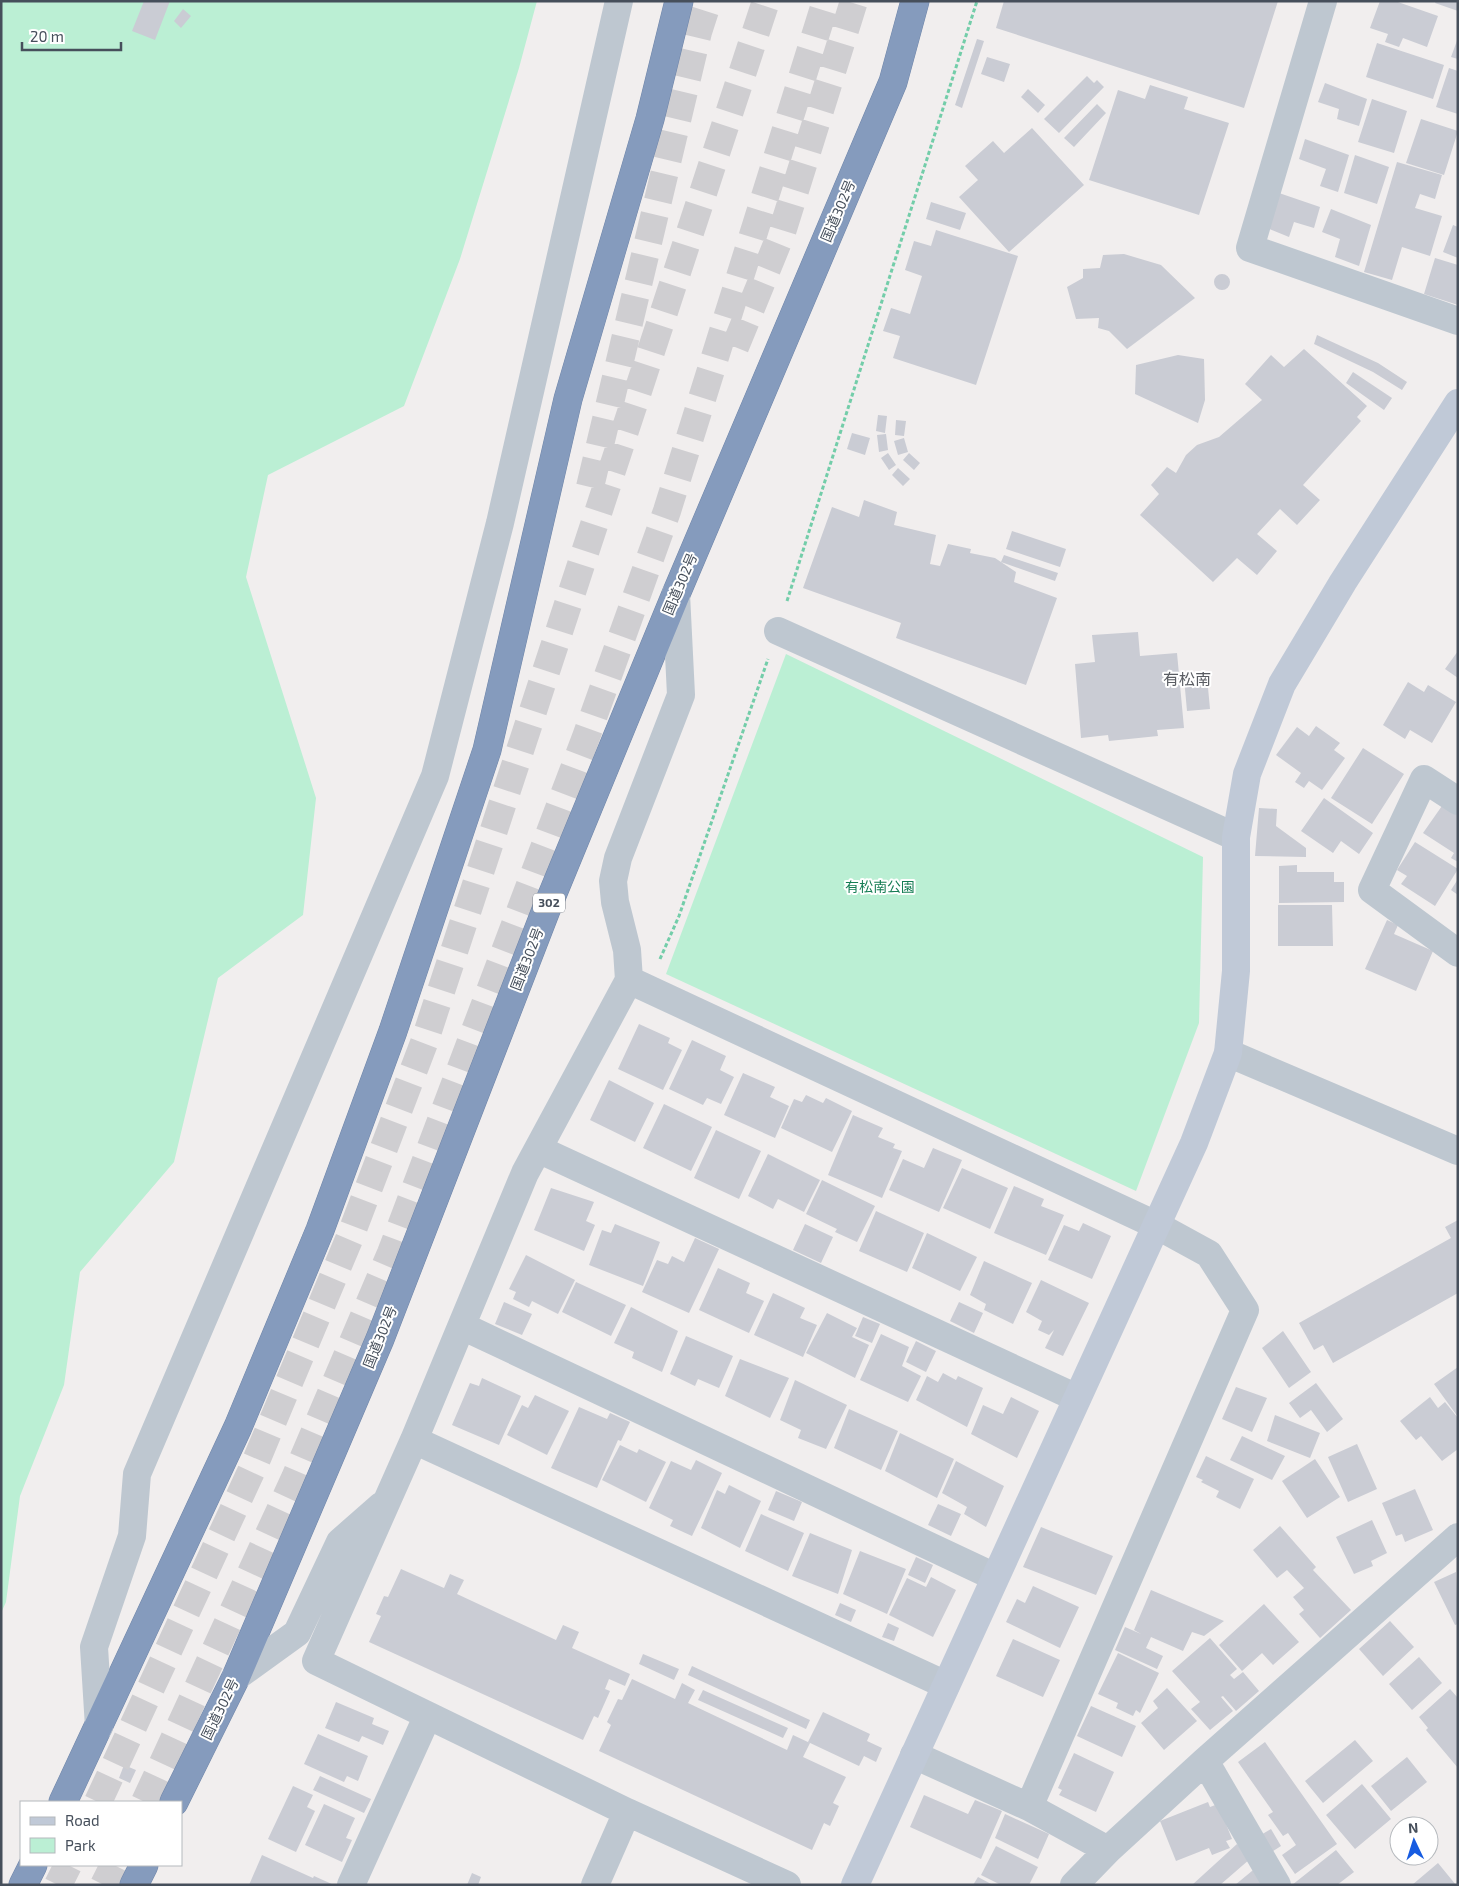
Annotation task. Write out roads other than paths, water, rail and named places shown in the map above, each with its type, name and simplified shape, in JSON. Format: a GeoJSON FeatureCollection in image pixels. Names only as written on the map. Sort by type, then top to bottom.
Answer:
{"type":"FeatureCollection","features":[{"type":"Feature","properties":{"kind":"highway"},"geometry":{"type":"LineString","coordinates":[[63,1801],[238,1427],[320,1230],[393,1031],[489,741],[568,399],[650,118],[680,1]]}},
{"type":"Feature","properties":{"kind":"highway","name":"国道302号"},"geometry":{"type":"LineString","coordinates":[[174,1801],[236,1677],[380,1339],[546,910],[676,594],[893,82],[915,1]]}},
{"type":"Feature","properties":{"kind":"highway"},"geometry":{"type":"LineString","coordinates":[[23,1885],[32,1866]]}},
{"type":"Feature","properties":{"kind":"highway"},"geometry":{"type":"LineString","coordinates":[[134,1885],[144,1866]]}},
{"type":"Feature","properties":{"kind":"street"},"geometry":{"type":"LineString","coordinates":[[99,1727],[94,1646],[132,1536],[138,1474],[435,776],[500,523],[619,1]]}},
{"type":"Feature","properties":{"kind":"street"},"geometry":{"type":"LineString","coordinates":[[1323,1],[1250,248],[1458,321]]}},
{"type":"Feature","properties":{"kind":"street"},"geometry":{"type":"LineString","coordinates":[[855,1885],[1194,1143],[1228,1053],[1236,971],[1236,837],[1246,774],[1282,684],[1343,582],[1458,403]]}},
{"type":"Feature","properties":{"kind":"street"},"geometry":{"type":"LineString","coordinates":[[676,594],[680,696],[618,858],[613,881],[615,902],[638,984],[1156,1225],[1209,1254],[1245,1310],[1030,1807]]}},
{"type":"Feature","properties":{"kind":"street"},"geometry":{"type":"LineString","coordinates":[[778,631],[1236,837]]}},
{"type":"Feature","properties":{"kind":"street"},"geometry":{"type":"LineString","coordinates":[[1458,801],[1424,779],[1372,890],[1458,953]]}},
{"type":"Feature","properties":{"kind":"street"},"geometry":{"type":"LineString","coordinates":[[638,984],[525,1173],[414,1440],[316,1661],[427,1717],[627,1812],[787,1885]]}},
{"type":"Feature","properties":{"kind":"street"},"geometry":{"type":"LineString","coordinates":[[1228,1053],[1458,1151]]}},
{"type":"Feature","properties":{"kind":"street"},"geometry":{"type":"LineString","coordinates":[[538,1149],[1077,1398]]}},
{"type":"Feature","properties":{"kind":"street"},"geometry":{"type":"LineString","coordinates":[[462,1326],[995,1577]]}},
{"type":"Feature","properties":{"kind":"street"},"geometry":{"type":"LineString","coordinates":[[414,1440],[946,1685]]}},
{"type":"Feature","properties":{"kind":"street"},"geometry":{"type":"LineString","coordinates":[[236,1677],[297,1633],[340,1542],[388,1500]]}},
{"type":"Feature","properties":{"kind":"street"},"geometry":{"type":"LineString","coordinates":[[1074,1885],[1108,1850],[1458,1537]]}},
{"type":"Feature","properties":{"kind":"street"},"geometry":{"type":"LineString","coordinates":[[351,1885],[427,1717]]}},
{"type":"Feature","properties":{"kind":"street"},"geometry":{"type":"LineString","coordinates":[[914,1755],[1030,1807],[1108,1850]]}},
{"type":"Feature","properties":{"kind":"street"},"geometry":{"type":"LineString","coordinates":[[1206,1762],[1277,1885]]}},
{"type":"Feature","properties":{"kind":"street"},"geometry":{"type":"LineString","coordinates":[[595,1885],[627,1812]]}},
{"type":"Feature","properties":{"kind":"tunnel"},"geometry":{"type":"LineString","coordinates":[[590,487],[698,32],[708,1]]}},
{"type":"Feature","properties":{"kind":"tunnel"},"geometry":{"type":"LineString","coordinates":[[98,1801],[256,1461],[350,1237],[424,1043],[766,1]]}},
{"type":"Feature","properties":{"kind":"tunnel"},"geometry":{"type":"LineString","coordinates":[[145,1801],[295,1478],[391,1253],[586,737],[667,511],[826,1]]}},
{"type":"Feature","properties":{"kind":"tunnel"},"geometry":{"type":"LineString","coordinates":[[735,347],[782,232],[854,1]]}},
{"type":"Feature","properties":{"kind":"tunnel"},"geometry":{"type":"LineString","coordinates":[[58,1885],[68,1866]]}},
{"type":"Feature","properties":{"kind":"tunnel"},"geometry":{"type":"LineString","coordinates":[[104,1885],[114,1866]]}},
{"type":"Feature","properties":{"kind":"district","name":"有松南"},"geometry":{"type":"Point","coordinates":[1187,679]}},
{"type":"Feature","properties":{"kind":"park label","name":"有松南公園"},"geometry":{"type":"Point","coordinates":[880,887]}}]}
